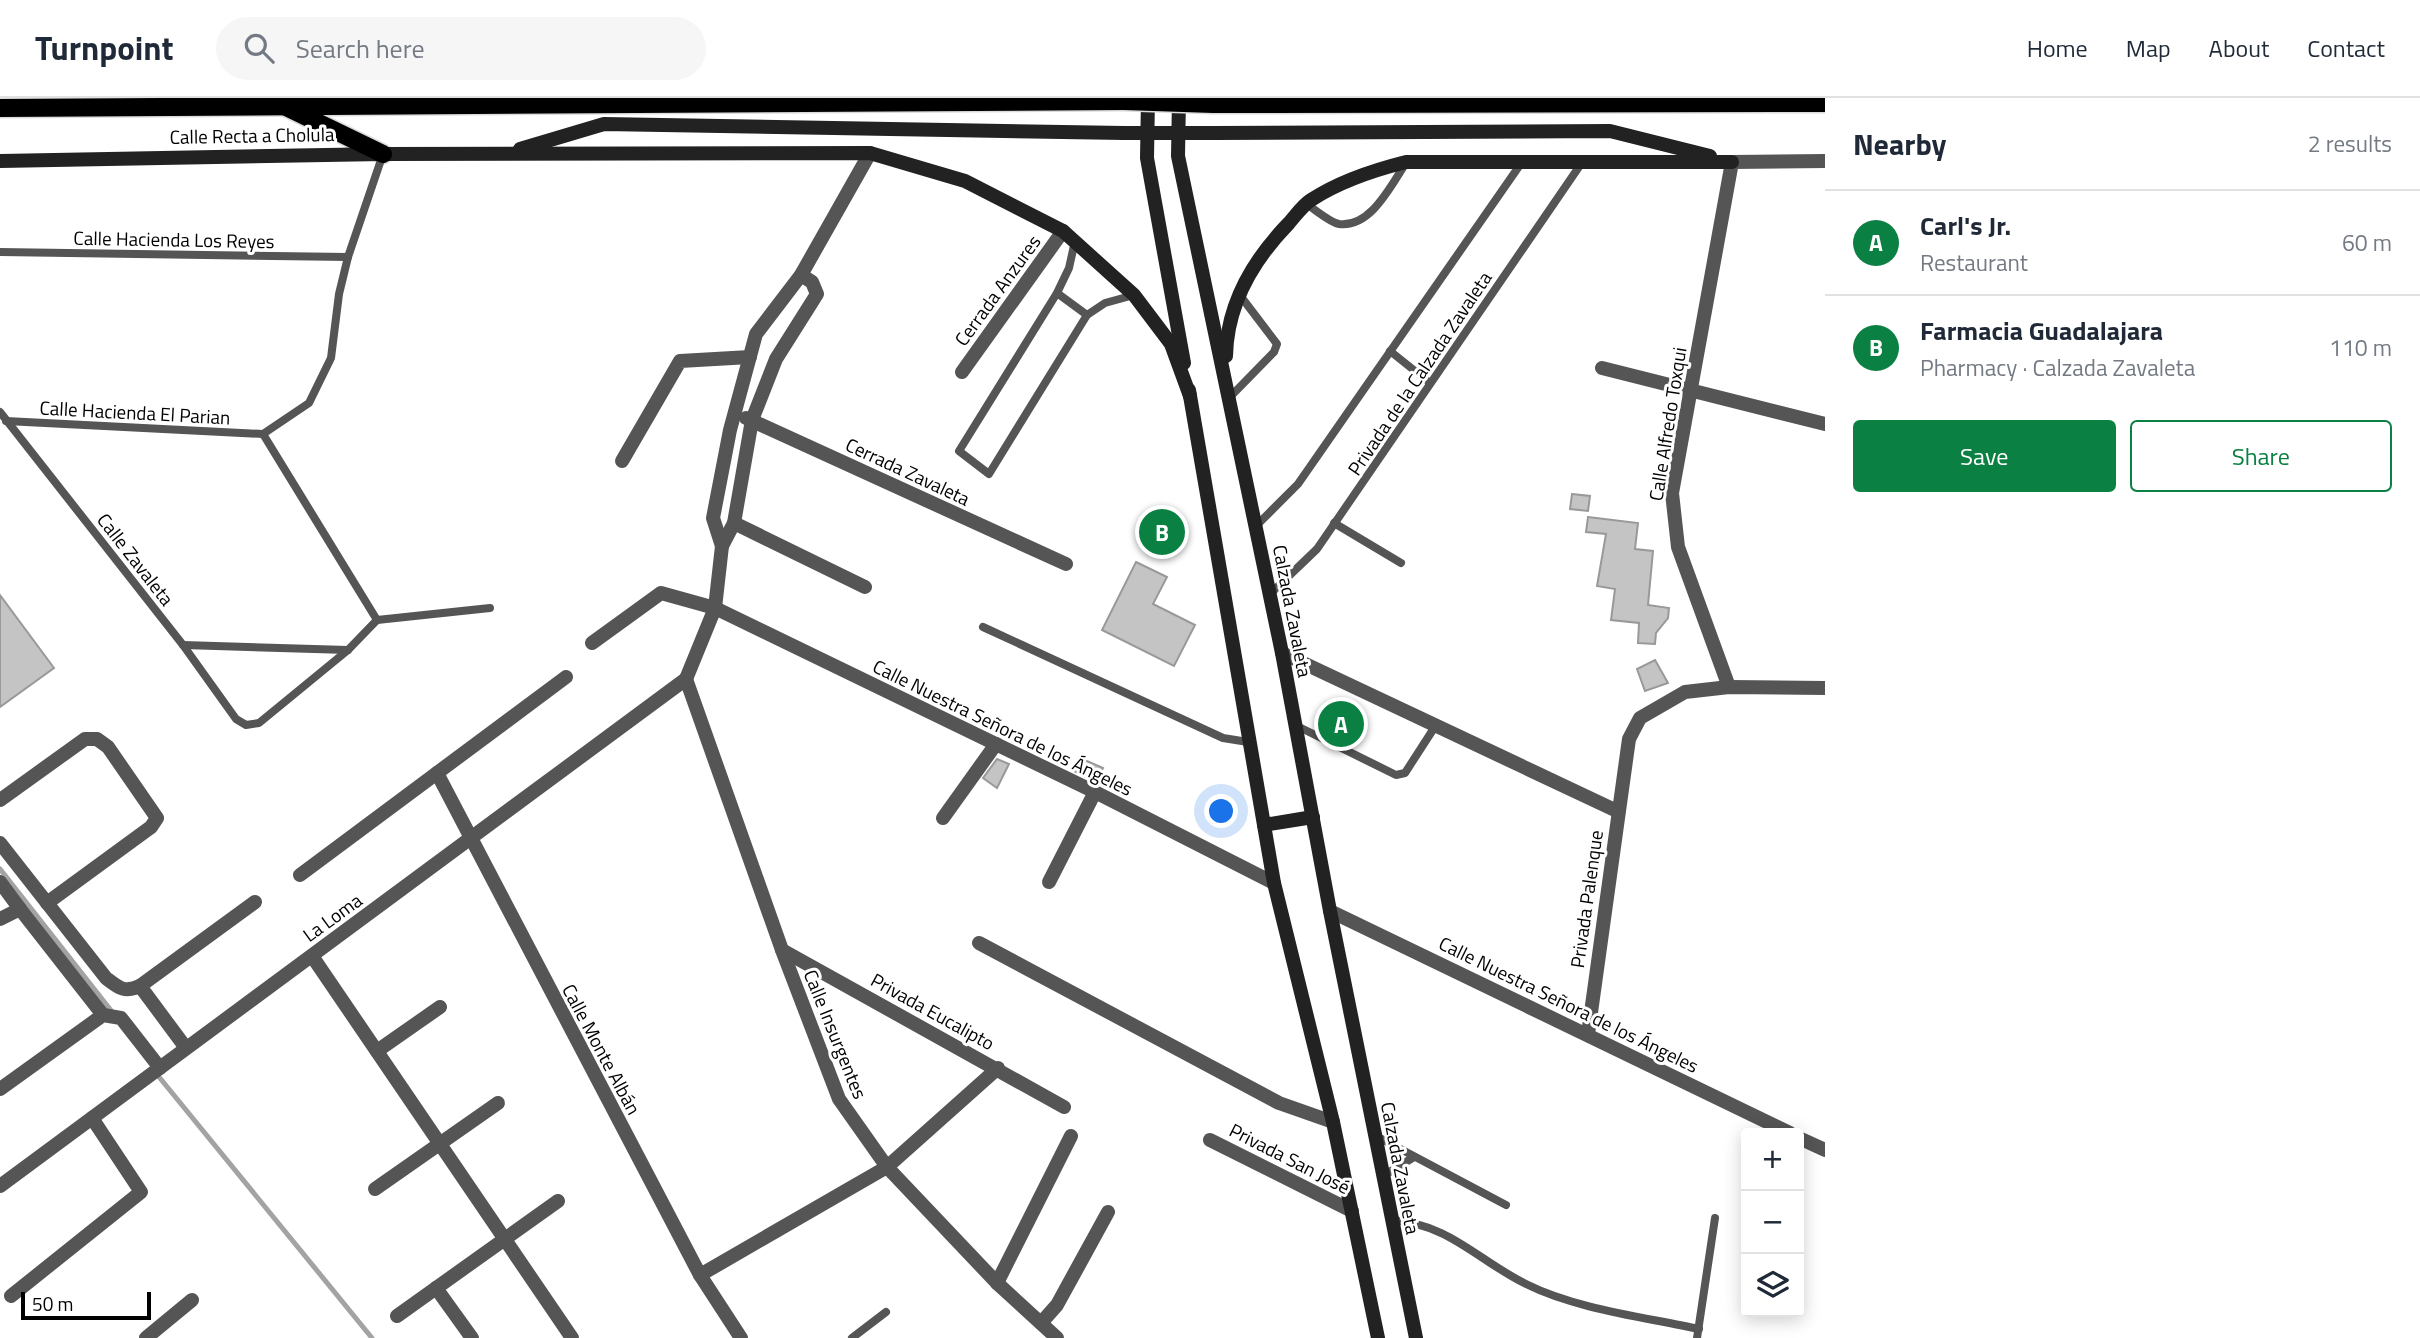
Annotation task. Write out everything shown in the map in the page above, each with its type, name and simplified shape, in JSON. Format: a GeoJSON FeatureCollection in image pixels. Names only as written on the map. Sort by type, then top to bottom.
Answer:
{"type":"FeatureCollection","features":[{"type":"Feature","properties":{"kind":"main road"},"geometry":{"type":"LineString","coordinates":[[1148,98],[1147,158],[1191,396],[1274,883],[1333,1122],[1378,1338]]}},
{"type":"Feature","properties":{"kind":"main road","name":"Calzada Zavaleta"},"geometry":{"type":"LineString","coordinates":[[1179,98],[1178,156],[1282,653],[1330,911],[1416,1338]]}},
{"type":"Feature","properties":{"kind":"main road","name":"Calle Recta a Cholula"},"geometry":{"type":"LineString","coordinates":[[0,108],[1124,101],[1213,104],[1825,103]]}},
{"type":"Feature","properties":{"kind":"main road"},"geometry":{"type":"LineString","coordinates":[[283,105],[383,154]]}},
{"type":"Feature","properties":{"kind":"main road"},"geometry":{"type":"LineString","coordinates":[[506,154],[604,124],[1124,134],[1610,131],[1732,162]]}},
{"type":"Feature","properties":{"kind":"main road","name":"Calle Recta a Cholula"},"geometry":{"type":"LineString","coordinates":[[0,161],[383,154],[870,153],[965,181],[1063,231],[1134,295],[1171,344],[1191,396]]}},
{"type":"Feature","properties":{"kind":"main road"},"geometry":{"type":"LineString","coordinates":[[1225,382],[1227,334],[1239,294],[1262,251],[1306,204],[1369,171],[1406,162],[1732,162]]}},
{"type":"Feature","properties":{"kind":"main road"},"geometry":{"type":"LineString","coordinates":[[1264,825],[1313,817]]}},
{"type":"Feature","properties":{"kind":"street"},"geometry":{"type":"LineString","coordinates":[[722,546],[713,518],[734,414],[756,334],[801,275],[870,153]]}},
{"type":"Feature","properties":{"kind":"street"},"geometry":{"type":"LineString","coordinates":[[1732,162],[1825,161]]}},
{"type":"Feature","properties":{"kind":"street","name":"Calle Alfredo Toxqui"},"geometry":{"type":"LineString","coordinates":[[1729,687],[1678,547],[1672,493],[1732,162]]}},
{"type":"Feature","properties":{"kind":"street","name":"Cerrada Anzures"},"geometry":{"type":"LineString","coordinates":[[962,372],[1063,231]]}},
{"type":"Feature","properties":{"kind":"street"},"geometry":{"type":"LineString","coordinates":[[686,678],[715,608],[722,546],[734,523],[752,420],[776,359],[817,294],[812,282],[801,275]]}},
{"type":"Feature","properties":{"kind":"street"},"geometry":{"type":"LineString","coordinates":[[622,461],[680,360],[750,357]]}},
{"type":"Feature","properties":{"kind":"street"},"geometry":{"type":"LineString","coordinates":[[1602,368],[1691,388],[1825,424]]}},
{"type":"Feature","properties":{"kind":"street","name":"Cerrada Zavaleta"},"geometry":{"type":"LineString","coordinates":[[734,414],[1066,564]]}},
{"type":"Feature","properties":{"kind":"street"},"geometry":{"type":"LineString","coordinates":[[734,523],[865,587]]}},
{"type":"Feature","properties":{"kind":"street","name":"Calle Nuestra Señora de los Ángeles"},"geometry":{"type":"LineString","coordinates":[[592,643],[661,593],[715,608],[1095,792],[1274,883]]}},
{"type":"Feature","properties":{"kind":"street"},"geometry":{"type":"LineString","coordinates":[[1282,653],[1618,810]]}},
{"type":"Feature","properties":{"kind":"street"},"geometry":{"type":"LineString","coordinates":[[300,875],[566,677]]}},
{"type":"Feature","properties":{"kind":"street","name":"La Loma"},"geometry":{"type":"LineString","coordinates":[[0,1186],[686,678]]}},
{"type":"Feature","properties":{"kind":"street","name":"Calle Insurgentes"},"geometry":{"type":"LineString","coordinates":[[686,678],[782,950],[839,1100],[887,1167],[997,1283],[1057,1338]]}},
{"type":"Feature","properties":{"kind":"street","name":"Privada Palenque"},"geometry":{"type":"LineString","coordinates":[[1588,1034],[1629,739],[1640,718],[1685,692],[1729,687],[1825,688]]}},
{"type":"Feature","properties":{"kind":"street"},"geometry":{"type":"LineString","coordinates":[[0,800],[85,740],[97,740],[108,747],[157,818],[151,827],[47,903]]}},
{"type":"Feature","properties":{"kind":"street"},"geometry":{"type":"LineString","coordinates":[[943,818],[996,744]]}},
{"type":"Feature","properties":{"kind":"street","name":"Calle Monte Albán"},"geometry":{"type":"LineString","coordinates":[[436,773],[700,1275],[741,1338]]}},
{"type":"Feature","properties":{"kind":"street"},"geometry":{"type":"LineString","coordinates":[[1049,882],[1095,792]]}},
{"type":"Feature","properties":{"kind":"street"},"geometry":{"type":"LineString","coordinates":[[0,843],[106,978],[120,989],[128,991],[140,986],[255,902]]}},
{"type":"Feature","properties":{"kind":"street"},"geometry":{"type":"LineString","coordinates":[[0,882],[103,1016]]}},
{"type":"Feature","properties":{"kind":"street"},"geometry":{"type":"LineString","coordinates":[[0,919],[20,909]]}},
{"type":"Feature","properties":{"kind":"street","name":"Calle Nuestra Señora de los Ángeles"},"geometry":{"type":"LineString","coordinates":[[1330,911],[1780,1128]]}},
{"type":"Feature","properties":{"kind":"street"},"geometry":{"type":"LineString","coordinates":[[979,943],[1279,1103],[1333,1122]]}},
{"type":"Feature","properties":{"kind":"street","name":"Privada Eucalipto"},"geometry":{"type":"LineString","coordinates":[[782,950],[1064,1107]]}},
{"type":"Feature","properties":{"kind":"street"},"geometry":{"type":"LineString","coordinates":[[312,956],[572,1338]]}},
{"type":"Feature","properties":{"kind":"street"},"geometry":{"type":"LineString","coordinates":[[140,986],[186,1048]]}},
{"type":"Feature","properties":{"kind":"street"},"geometry":{"type":"LineString","coordinates":[[377,1051],[440,1007]]}},
{"type":"Feature","properties":{"kind":"street"},"geometry":{"type":"LineString","coordinates":[[0,1089],[103,1016],[121,1018],[160,1068]]}},
{"type":"Feature","properties":{"kind":"street"},"geometry":{"type":"LineString","coordinates":[[700,1275],[887,1167],[998,1068]]}},
{"type":"Feature","properties":{"kind":"street"},"geometry":{"type":"LineString","coordinates":[[375,1189],[498,1103]]}},
{"type":"Feature","properties":{"kind":"street"},"geometry":{"type":"LineString","coordinates":[[11,1296],[138,1198],[141,1192],[92,1118]]}},
{"type":"Feature","properties":{"kind":"street"},"geometry":{"type":"LineString","coordinates":[[997,1283],[1071,1136]]}},
{"type":"Feature","properties":{"kind":"street","name":"Privada San José"},"geometry":{"type":"LineString","coordinates":[[1210,1140],[1352,1211]]}},
{"type":"Feature","properties":{"kind":"street"},"geometry":{"type":"LineString","coordinates":[[1804,1140],[1825,1150]]}},
{"type":"Feature","properties":{"kind":"street"},"geometry":{"type":"LineString","coordinates":[[397,1316],[558,1202]]}},
{"type":"Feature","properties":{"kind":"street"},"geometry":{"type":"LineString","coordinates":[[1041,1323],[1057,1305],[1108,1212]]}},
{"type":"Feature","properties":{"kind":"street"},"geometry":{"type":"LineString","coordinates":[[436,1288],[472,1338]]}},
{"type":"Feature","properties":{"kind":"street"},"geometry":{"type":"LineString","coordinates":[[146,1338],[192,1300]]}},
{"type":"Feature","properties":{"kind":"lane"},"geometry":{"type":"LineString","coordinates":[[377,620],[263,434],[309,403],[331,358],[339,295],[348,257],[383,154]]}},
{"type":"Feature","properties":{"kind":"lane"},"geometry":{"type":"LineString","coordinates":[[1256,526],[1298,484],[1522,161]]}},
{"type":"Feature","properties":{"kind":"lane","name":"Privada de la Calzada Zavaleta"},"geometry":{"type":"LineString","coordinates":[[1270,594],[1317,549],[1583,161]]}},
{"type":"Feature","properties":{"kind":"lane"},"geometry":{"type":"LineString","coordinates":[[1306,204],[1338,224],[1356,222],[1372,211],[1406,162]]}},
{"type":"Feature","properties":{"kind":"lane"},"geometry":{"type":"LineString","coordinates":[[1074,241],[1069,268],[1057,293],[959,451],[989,474],[1087,315],[1105,303],[1134,295]]}},
{"type":"Feature","properties":{"kind":"lane","name":"Calle Hacienda Los Reyes"},"geometry":{"type":"LineString","coordinates":[[0,252],[348,257]]}},
{"type":"Feature","properties":{"kind":"lane"},"geometry":{"type":"LineString","coordinates":[[1057,293],[1087,315]]}},
{"type":"Feature","properties":{"kind":"lane"},"geometry":{"type":"LineString","coordinates":[[1229,398],[1274,352],[1277,344],[1239,294]]}},
{"type":"Feature","properties":{"kind":"lane"},"geometry":{"type":"LineString","coordinates":[[1390,351],[1430,383]]}},
{"type":"Feature","properties":{"kind":"lane","name":"Calle Zavaleta"},"geometry":{"type":"LineString","coordinates":[[0,412],[183,645],[236,719],[246,725],[259,723],[348,650]]}},
{"type":"Feature","properties":{"kind":"lane","name":"Calle Hacienda El Parian"},"geometry":{"type":"LineString","coordinates":[[6,421],[263,434]]}},
{"type":"Feature","properties":{"kind":"lane"},"geometry":{"type":"LineString","coordinates":[[1334,523],[1401,563]]}},
{"type":"Feature","properties":{"kind":"lane"},"geometry":{"type":"LineString","coordinates":[[183,645],[348,650],[377,620],[489,608]]}},
{"type":"Feature","properties":{"kind":"lane"},"geometry":{"type":"LineString","coordinates":[[983,627],[1223,738],[1248,741]]}},
{"type":"Feature","properties":{"kind":"lane"},"geometry":{"type":"LineString","coordinates":[[1295,724],[1395,775],[1405,773],[1436,725]]}},
{"type":"Feature","properties":{"kind":"lane"},"geometry":{"type":"LineString","coordinates":[[1375,1135],[1506,1205]]}},
{"type":"Feature","properties":{"kind":"lane"},"geometry":{"type":"LineString","coordinates":[[1383,1176],[1414,1157]]}},
{"type":"Feature","properties":{"kind":"lane"},"geometry":{"type":"LineString","coordinates":[[1391,1220],[1418,1222],[1436,1229],[1526,1284],[1556,1296],[1698,1334],[1715,1218]]}},
{"type":"Feature","properties":{"kind":"lane"},"geometry":{"type":"LineString","coordinates":[[852,1338],[886,1312]]}},
{"type":"Feature","properties":{"kind":"building"},"geometry":{"type":"Polygon","coordinates":[[[1572,494],[1590,496],[1588,511],[1570,509],[1572,494]]]}},
{"type":"Feature","properties":{"kind":"building"},"geometry":{"type":"Polygon","coordinates":[[[1588,517],[1638,523],[1635,549],[1653,551],[1648,605],[1669,608],[1668,618],[1656,633],[1655,644],[1638,643],[1639,623],[1611,620],[1615,589],[1597,586],[1606,534],[1586,532],[1588,517]]]}},
{"type":"Feature","properties":{"kind":"building"},"geometry":{"type":"Polygon","coordinates":[[[1136,562],[1167,577],[1153,604],[1195,625],[1174,666],[1102,630],[1136,562]]]}},
{"type":"Feature","properties":{"kind":"building"},"geometry":{"type":"Polygon","coordinates":[[[0,595],[54,668],[0,707],[0,595]]]}},
{"type":"Feature","properties":{"kind":"building"},"geometry":{"type":"Polygon","coordinates":[[[1655,660],[1668,683],[1645,691],[1637,669],[1655,660]]]}},
{"type":"Feature","properties":{"kind":"building"},"geometry":{"type":"Polygon","coordinates":[[[1080,758],[1103,768],[1096,782],[1074,771],[1080,758]]]}},
{"type":"Feature","properties":{"kind":"building"},"geometry":{"type":"Polygon","coordinates":[[[997,759],[1009,764],[997,788],[983,778],[997,759]]]}},
{"type":"Feature","properties":{"kind":"waterway"},"geometry":{"type":"LineString","coordinates":[[0,869],[113,1013]]}},
{"type":"Feature","properties":{"kind":"waterway"},"geometry":{"type":"LineString","coordinates":[[155,1072],[372,1338]]}},
{"type":"Feature","properties":{"kind":"place","name":"Farmacia Guadalajara"},"geometry":{"type":"Point","coordinates":[1162,532]}},
{"type":"Feature","properties":{"kind":"place","name":"Carl's Jr."},"geometry":{"type":"Point","coordinates":[1341,724]}}]}
